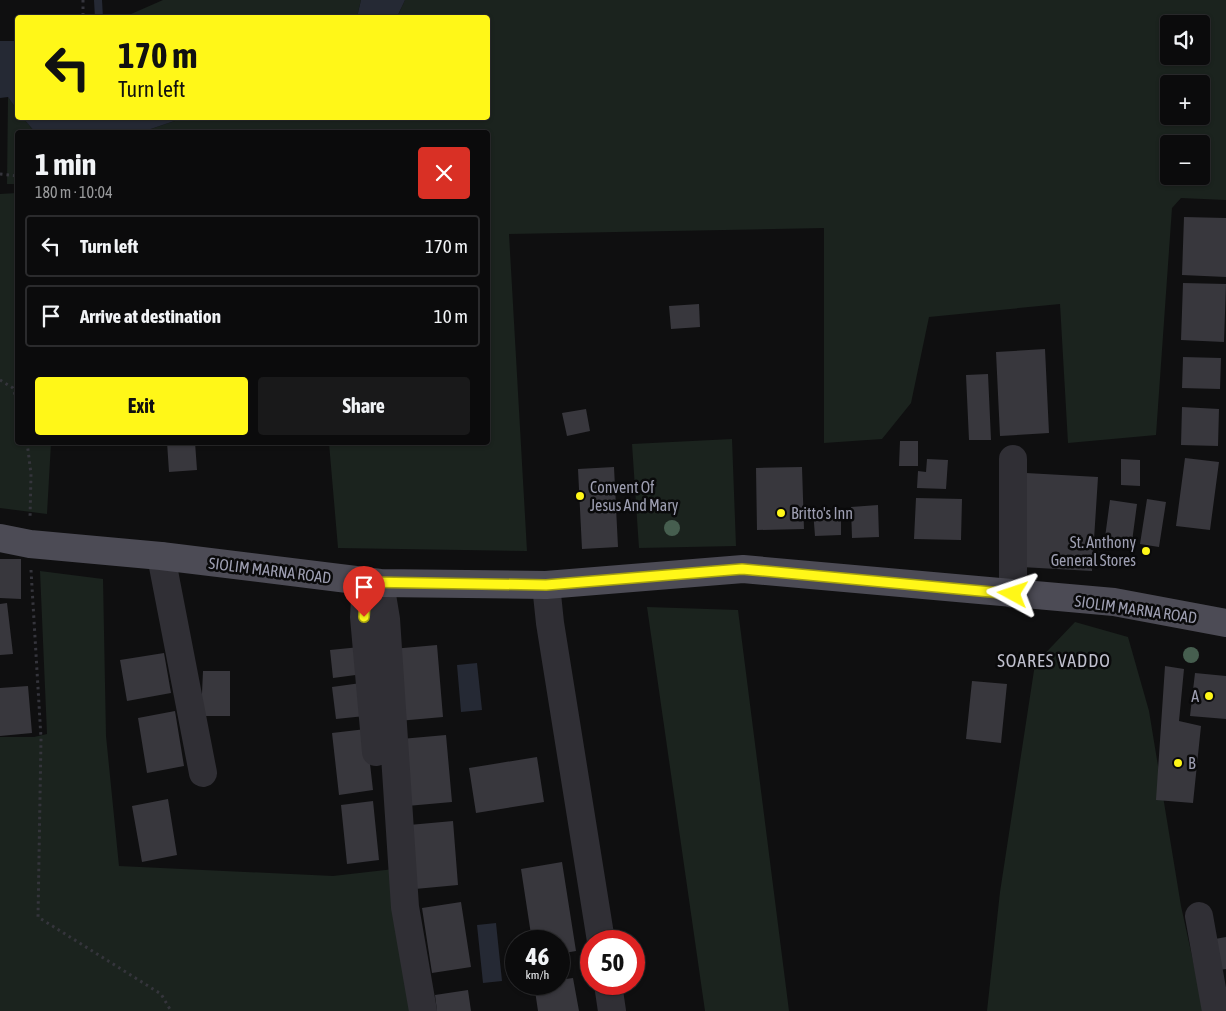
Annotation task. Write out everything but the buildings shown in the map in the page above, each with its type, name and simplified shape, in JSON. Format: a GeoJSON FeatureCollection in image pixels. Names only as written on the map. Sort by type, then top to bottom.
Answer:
{"type":"FeatureCollection","features":[{"type":"Feature","properties":{"kind":"main road","name":"SIOLIM MARNA ROAD"},"geometry":{"type":"LineString","coordinates":[[0,538],[30,544],[161,556],[373,582],[546,585],[742,569],[1114,602],[1226,623]]}},
{"type":"Feature","properties":{"kind":"street"},"geometry":{"type":"LineString","coordinates":[[1013,459],[1013,594]]}},
{"type":"Feature","properties":{"kind":"street"},"geometry":{"type":"LineString","coordinates":[[161,556],[203,773]]}},
{"type":"Feature","properties":{"kind":"street"},"geometry":{"type":"LineString","coordinates":[[373,582],[364,617],[386,862]]}},
{"type":"Feature","properties":{"kind":"street"},"geometry":{"type":"LineString","coordinates":[[373,582],[386,619],[405,907],[423,1011]]}},
{"type":"Feature","properties":{"kind":"street"},"geometry":{"type":"LineString","coordinates":[[546,585],[550,623],[599,930]]}},
{"type":"Feature","properties":{"kind":"street"},"geometry":{"type":"LineString","coordinates":[[1199,916],[1216,1011]]}},
{"type":"Feature","properties":{"kind":"street"},"geometry":{"type":"LineString","coordinates":[[610,995],[612,1011]]}},
{"type":"Feature","properties":{"kind":"path"},"geometry":{"type":"LineString","coordinates":[[83,0],[83,15]]}},
{"type":"Feature","properties":{"kind":"path"},"geometry":{"type":"LineString","coordinates":[[0,174],[15,176]]}},
{"type":"Feature","properties":{"kind":"path"},"geometry":{"type":"LineString","coordinates":[[0,380],[13,388],[15,394]]}},
{"type":"Feature","properties":{"kind":"path"},"geometry":{"type":"LineString","coordinates":[[26,445],[31,474],[30,544],[41,738],[38,917],[161,994],[171,1011]]}},
{"type":"Feature","properties":{"kind":"shaded area"},"geometry":{"type":"Polygon","coordinates":[[[163,0],[361,0],[357,15],[129,15],[163,0]]]}},
{"type":"Feature","properties":{"kind":"shaded area"},"geometry":{"type":"Polygon","coordinates":[[[361,0],[405,0],[398,15],[357,15],[361,0]]]}},
{"type":"Feature","properties":{"kind":"shaded area"},"geometry":{"type":"Polygon","coordinates":[[[405,0],[1226,0],[1226,200],[1181,198],[1172,208],[1156,435],[1068,443],[1060,304],[929,317],[911,403],[882,439],[824,443],[824,228],[509,234],[527,551],[338,548],[329,445],[490,445],[490,130],[148,130],[177,120],[490,120],[490,15],[398,15],[405,0]]]}},
{"type":"Feature","properties":{"kind":"shaded area"},"geometry":{"type":"Polygon","coordinates":[[[0,41],[15,41],[15,107],[8,97],[0,98],[0,41]]]}},
{"type":"Feature","properties":{"kind":"shaded area"},"geometry":{"type":"Polygon","coordinates":[[[8,97],[15,107],[15,120],[25,120],[33,130],[15,130],[15,184],[7,184],[8,97]]]}},
{"type":"Feature","properties":{"kind":"shaded area"},"geometry":{"type":"Polygon","coordinates":[[[25,120],[177,120],[148,130],[33,130],[25,120]]]}},
{"type":"Feature","properties":{"kind":"shaded area"},"geometry":{"type":"Polygon","coordinates":[[[15,193],[15,445],[51,445],[47,514],[0,508],[0,194],[15,193]]]}},
{"type":"Feature","properties":{"kind":"shaded area"},"geometry":{"type":"Polygon","coordinates":[[[732,439],[736,546],[639,548],[632,444],[732,439]]]}},
{"type":"Feature","properties":{"kind":"shaded area"},"geometry":{"type":"Polygon","coordinates":[[[40,571],[103,579],[106,736],[119,866],[333,876],[394,869],[415,1011],[0,1011],[0,737],[34,737],[47,734],[40,571]]]}},
{"type":"Feature","properties":{"kind":"shaded area"},"geometry":{"type":"Polygon","coordinates":[[[647,607],[738,610],[789,1011],[705,1011],[647,607]]]}},
{"type":"Feature","properties":{"kind":"shaded area"},"geometry":{"type":"Polygon","coordinates":[[[1075,622],[1128,637],[1149,711],[1181,906],[1204,1011],[987,1011],[1000,892],[1035,664],[1075,622]]]}},
{"type":"Feature","properties":{"kind":"shaded area"},"geometry":{"type":"Polygon","coordinates":[[[477,663],[482,710],[461,712],[457,665],[477,663]]]}},
{"type":"Feature","properties":{"kind":"shaded area"},"geometry":{"type":"Polygon","coordinates":[[[496,923],[502,981],[483,983],[477,925],[496,923]]]}},
{"type":"Feature","properties":{"kind":"waterway"},"geometry":{"type":"LineString","coordinates":[[98,0],[99,15]]}},
{"type":"Feature","properties":{"kind":"place","name":"Convent Of Jesus And Mary"},"geometry":{"type":"Point","coordinates":[580,496]}},
{"type":"Feature","properties":{"kind":"place","name":"Britto's Inn"},"geometry":{"type":"Point","coordinates":[781,513]}},
{"type":"Feature","properties":{"kind":"place","name":"St. Anthony General Stores"},"geometry":{"type":"Point","coordinates":[1146,551]}},
{"type":"Feature","properties":{"kind":"place","name":"A"},"geometry":{"type":"Point","coordinates":[1209,696]}},
{"type":"Feature","properties":{"kind":"place","name":"B"},"geometry":{"type":"Point","coordinates":[1178,763]}},
{"type":"Feature","properties":{"kind":"district","name":"SOARES VADDO"},"geometry":{"type":"Point","coordinates":[1054,660]}},
{"type":"Feature","properties":{"kind":"route"},"geometry":{"type":"LineString","coordinates":[[364,617],[366,582],[546,585],[742,569],[1013,594]]}}]}
